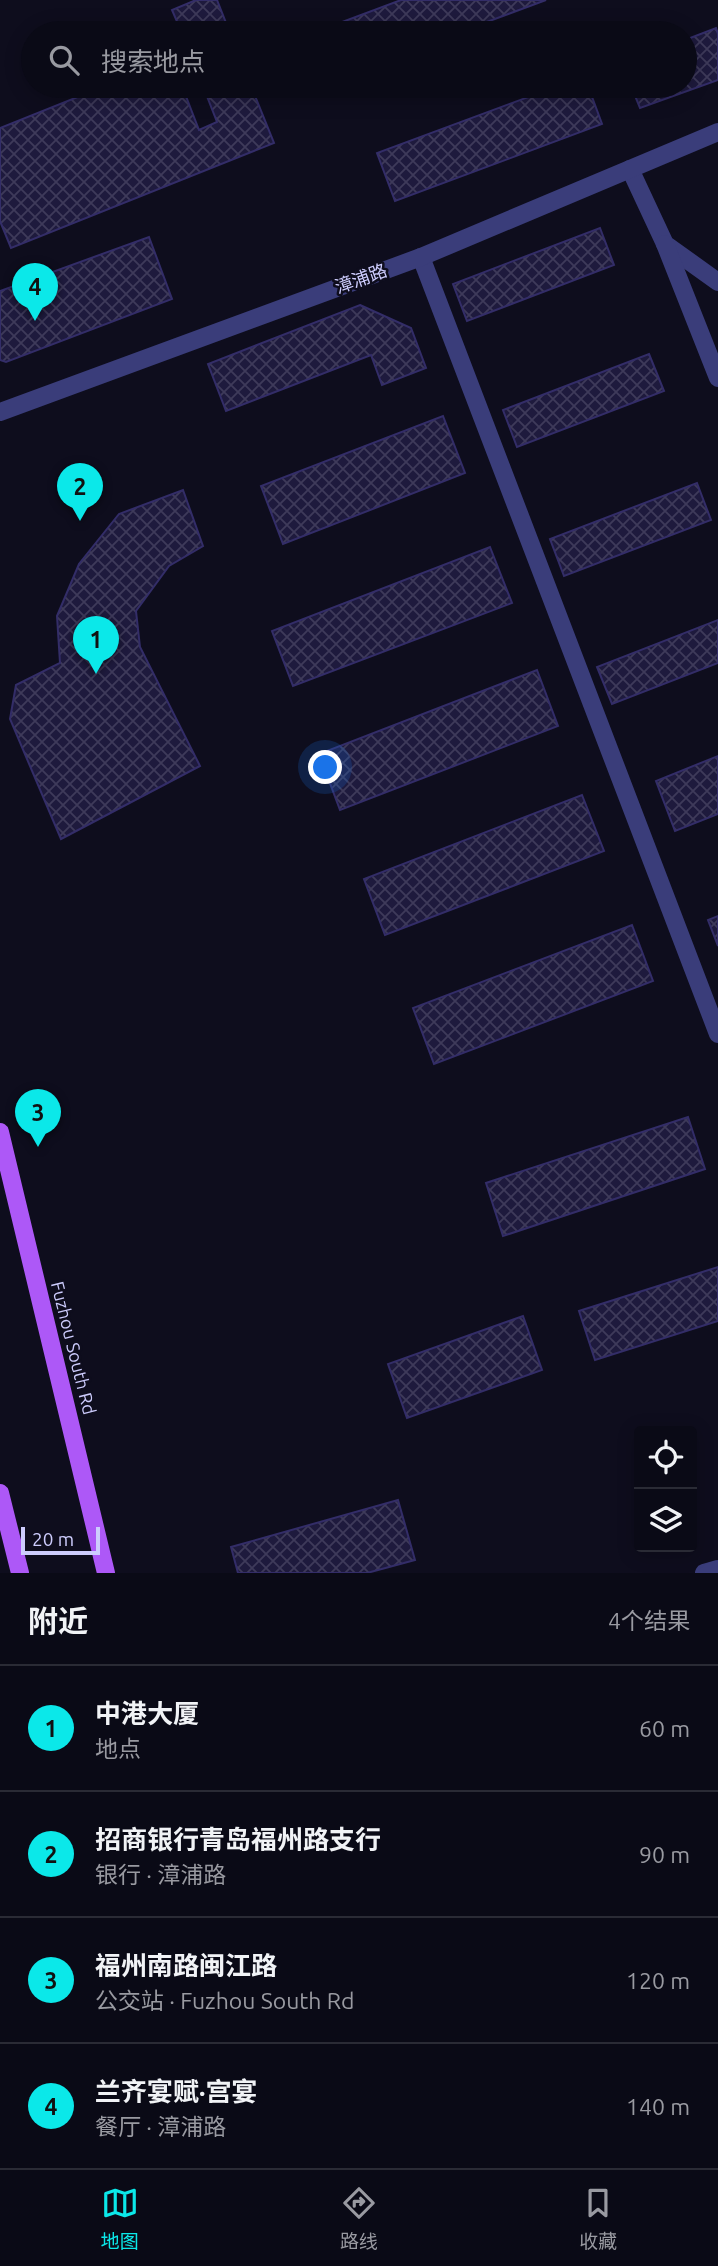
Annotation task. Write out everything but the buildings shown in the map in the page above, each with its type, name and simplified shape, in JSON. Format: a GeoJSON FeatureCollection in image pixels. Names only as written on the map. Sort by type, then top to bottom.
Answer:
{"type":"FeatureCollection","features":[{"type":"Feature","properties":{"kind":"main road","name":"Fuzhou South Rd"},"geometry":{"type":"LineString","coordinates":[[0,1132],[106,1573]]}},
{"type":"Feature","properties":{"kind":"main road"},"geometry":{"type":"LineString","coordinates":[[0,1493],[20,1573]]}},
{"type":"Feature","properties":{"kind":"street","name":"漳浦路"},"geometry":{"type":"LineString","coordinates":[[0,412],[421,257],[718,132]]}},
{"type":"Feature","properties":{"kind":"street"},"geometry":{"type":"LineString","coordinates":[[630,169],[665,244],[718,378]]}},
{"type":"Feature","properties":{"kind":"street"},"geometry":{"type":"LineString","coordinates":[[665,244],[718,282]]}},
{"type":"Feature","properties":{"kind":"street"},"geometry":{"type":"LineString","coordinates":[[421,257],[718,1034]]}},
{"type":"Feature","properties":{"kind":"street"},"geometry":{"type":"LineString","coordinates":[[704,1573],[718,1569]]}},
{"type":"Feature","properties":{"kind":"place","name":"兰齐宴赋·宫宴"},"geometry":{"type":"Point","coordinates":[35,321]}},
{"type":"Feature","properties":{"kind":"place","name":"招商银行青岛福州路支行"},"geometry":{"type":"Point","coordinates":[80,521]}},
{"type":"Feature","properties":{"kind":"place","name":"中港大厦"},"geometry":{"type":"Point","coordinates":[96,674]}},
{"type":"Feature","properties":{"kind":"place","name":"福州南路闽江路"},"geometry":{"type":"Point","coordinates":[38,1147]}}]}
